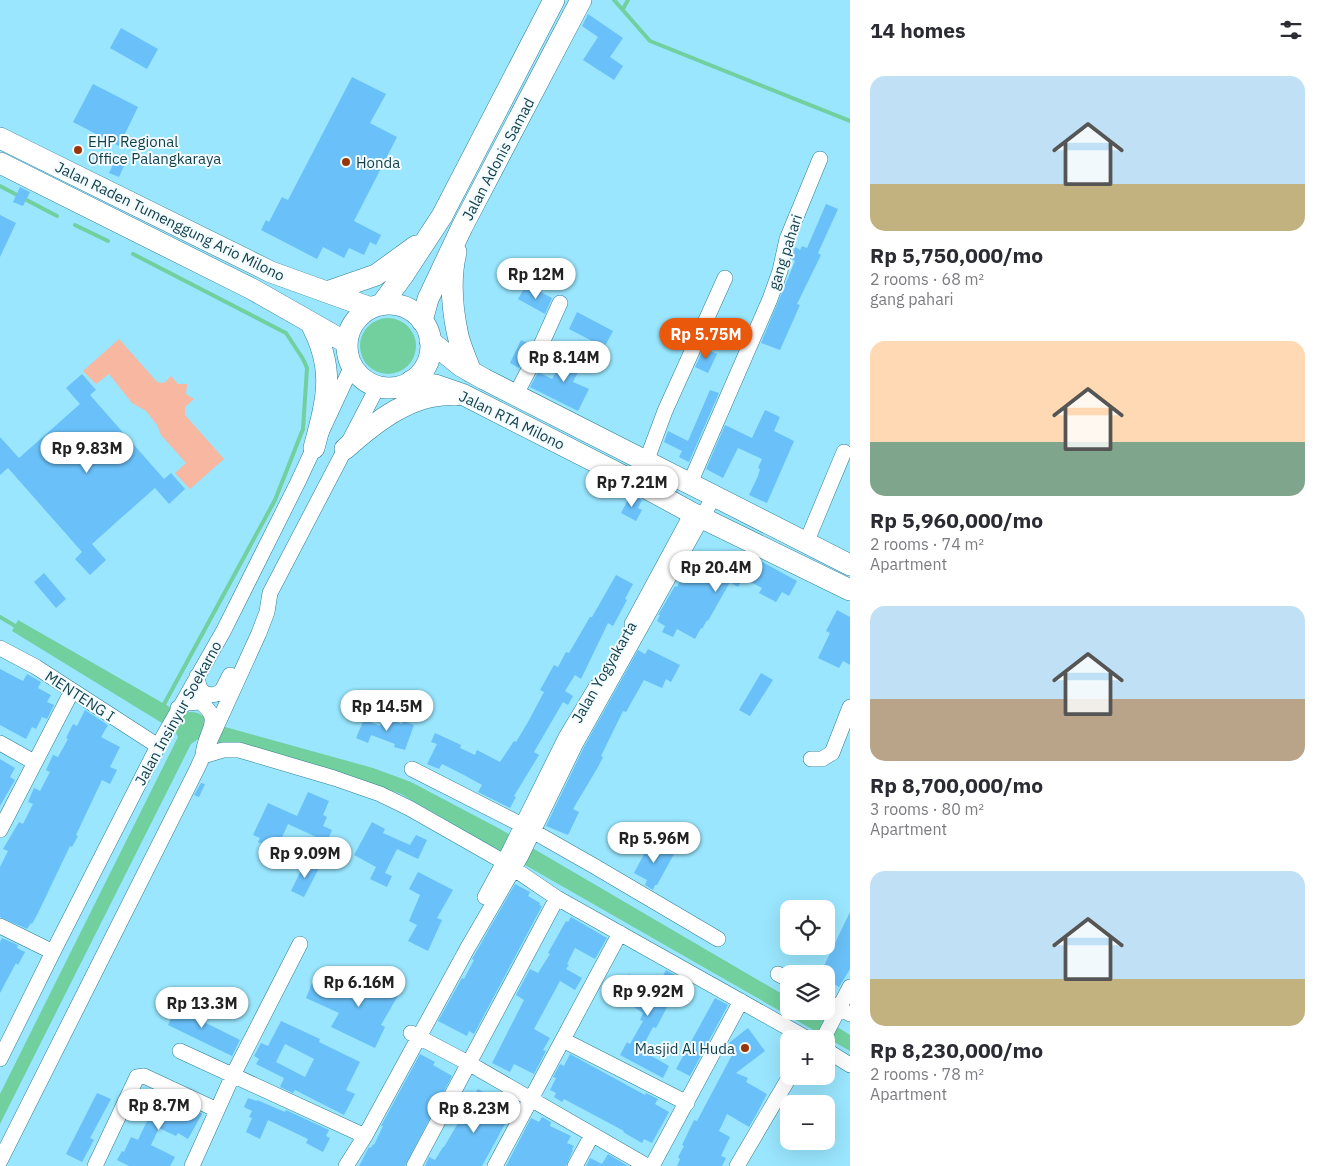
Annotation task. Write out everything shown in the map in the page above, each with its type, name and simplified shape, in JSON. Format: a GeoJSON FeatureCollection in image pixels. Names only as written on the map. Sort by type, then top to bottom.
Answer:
{"type":"FeatureCollection","features":[{"type":"Feature","properties":{"kind":"highway","name":"Jalan Adonis Samad"},"geometry":{"type":"LineString","coordinates":[[376,306],[402,277],[442,216],[554,0]]}},
{"type":"Feature","properties":{"kind":"highway","name":"Jalan Adonis Samad"},"geometry":{"type":"LineString","coordinates":[[422,321],[428,299],[462,228],[581,0]]}},
{"type":"Feature","properties":{"kind":"highway","name":"Jalan Raden Tumenggung Ario Milono"},"geometry":{"type":"LineString","coordinates":[[0,138],[271,272],[326,292],[376,306]]}},
{"type":"Feature","properties":{"kind":"highway","name":"Jalan Raden Tumenggung Ario Milono"},"geometry":{"type":"LineString","coordinates":[[0,163],[252,289],[347,343]]}},
{"type":"Feature","properties":{"kind":"highway"},"geometry":{"type":"LineString","coordinates":[[442,216],[462,228],[454,261],[452,295],[457,332],[471,372]]}},
{"type":"Feature","properties":{"kind":"highway"},"geometry":{"type":"LineString","coordinates":[[326,292],[376,275],[429,235]]}},
{"type":"Feature","properties":{"kind":"highway"},"geometry":{"type":"LineString","coordinates":[[389,304],[404,307],[422,321],[428,334],[430,349],[426,364],[411,381],[398,386],[378,386],[363,379],[352,366],[349,359],[347,343],[354,322],[365,312],[376,306],[389,304]]}},
{"type":"Feature","properties":{"kind":"highway"},"geometry":{"type":"LineString","coordinates":[[310,322],[317,335],[325,359],[328,381],[325,405],[314,448]]}},
{"type":"Feature","properties":{"kind":"highway","name":"Jalan RTA Milono"},"geometry":{"type":"LineString","coordinates":[[430,342],[471,372],[516,396],[850,565]]}},
{"type":"Feature","properties":{"kind":"highway","name":"Jalan RTA Milono"},"geometry":{"type":"LineString","coordinates":[[411,381],[435,385],[464,395],[697,515],[850,590]]}},
{"type":"Feature","properties":{"kind":"highway"},"geometry":{"type":"LineString","coordinates":[[345,449],[369,427],[403,406],[447,394],[464,395]]}},
{"type":"Feature","properties":{"kind":"street","name":"gang pahari"},"geometry":{"type":"LineString","coordinates":[[690,483],[770,299],[780,271],[790,232],[820,159]]}},
{"type":"Feature","properties":{"kind":"street"},"geometry":{"type":"LineString","coordinates":[[646,462],[665,412],[725,278]]}},
{"type":"Feature","properties":{"kind":"street"},"geometry":{"type":"LineString","coordinates":[[516,396],[560,303]]}},
{"type":"Feature","properties":{"kind":"street","name":"Jalan Insinyur Soekarno"},"geometry":{"type":"LineString","coordinates":[[0,1059],[52,952],[158,746],[216,644],[298,482],[352,366]]}},
{"type":"Feature","properties":{"kind":"street"},"geometry":{"type":"LineString","coordinates":[[198,676],[199,687],[206,694],[212,695],[223,689],[270,593],[324,493],[378,386]]}},
{"type":"Feature","properties":{"kind":"street"},"geometry":{"type":"LineString","coordinates":[[806,543],[844,452]]}},
{"type":"Feature","properties":{"kind":"street"},"geometry":{"type":"LineString","coordinates":[[298,482],[324,493]]}},
{"type":"Feature","properties":{"kind":"street"},"geometry":{"type":"LineString","coordinates":[[346,1166],[415,1036],[467,949],[526,832],[576,743],[697,515],[714,496]]}},
{"type":"Feature","properties":{"kind":"street"},"geometry":{"type":"LineString","coordinates":[[0,1161],[205,746],[267,612],[270,593]]}},
{"type":"Feature","properties":{"kind":"street","name":"MENTENG I"},"geometry":{"type":"LineString","coordinates":[[0,648],[36,667],[158,746]]}},
{"type":"Feature","properties":{"kind":"street"},"geometry":{"type":"LineString","coordinates":[[0,830],[72,691]]}},
{"type":"Feature","properties":{"kind":"street"},"geometry":{"type":"LineString","coordinates":[[177,710],[187,703],[200,702],[212,715],[220,714]]}},
{"type":"Feature","properties":{"kind":"street"},"geometry":{"type":"LineString","coordinates":[[811,759],[829,756],[832,753],[850,707]]}},
{"type":"Feature","properties":{"kind":"street"},"geometry":{"type":"LineString","coordinates":[[0,743],[34,762]]}},
{"type":"Feature","properties":{"kind":"street"},"geometry":{"type":"LineString","coordinates":[[205,746],[223,750],[239,750],[343,781],[380,794],[409,808],[512,859],[557,898],[792,1030]]}},
{"type":"Feature","properties":{"kind":"street"},"geometry":{"type":"LineString","coordinates":[[412,770],[526,832],[594,866],[718,939]]}},
{"type":"Feature","properties":{"kind":"street"},"geometry":{"type":"LineString","coordinates":[[414,1166],[557,898]]}},
{"type":"Feature","properties":{"kind":"street"},"geometry":{"type":"LineString","coordinates":[[0,926],[52,952]]}},
{"type":"Feature","properties":{"kind":"street"},"geometry":{"type":"LineString","coordinates":[[495,1166],[620,933]]}},
{"type":"Feature","properties":{"kind":"street"},"geometry":{"type":"LineString","coordinates":[[192,1166],[233,1075],[300,944]]}},
{"type":"Feature","properties":{"kind":"street"},"geometry":{"type":"LineString","coordinates":[[829,1030],[837,1010],[850,987]]}},
{"type":"Feature","properties":{"kind":"street"},"geometry":{"type":"LineString","coordinates":[[652,1166],[741,1001]]}},
{"type":"Feature","properties":{"kind":"street"},"geometry":{"type":"LineString","coordinates":[[415,1036],[470,1064],[647,1166]]}},
{"type":"Feature","properties":{"kind":"street"},"geometry":{"type":"LineString","coordinates":[[563,1040],[687,1103]]}},
{"type":"Feature","properties":{"kind":"street"},"geometry":{"type":"LineString","coordinates":[[180,1051],[361,1135]]}},
{"type":"Feature","properties":{"kind":"street"},"geometry":{"type":"LineString","coordinates":[[835,1051],[850,1065]]}},
{"type":"Feature","properties":{"kind":"street"},"geometry":{"type":"LineString","coordinates":[[98,1165],[137,1077],[144,1076],[217,1110]]}},
{"type":"Feature","properties":{"kind":"street"},"geometry":{"type":"LineString","coordinates":[[737,1166],[785,1085]]}},
{"type":"Feature","properties":{"kind":"street"},"geometry":{"type":"LineString","coordinates":[[338,1166],[361,1135]]}},
{"type":"Feature","properties":{"kind":"street"},"geometry":{"type":"LineString","coordinates":[[575,1166],[592,1135]]}},
{"type":"Feature","properties":{"kind":"shaded area"},"geometry":{"type":"Polygon","coordinates":[[[382,318],[394,318],[404,322],[412,330],[416,346],[412,362],[404,370],[394,374],[382,374],[372,370],[364,362],[360,352],[360,340],[364,330],[372,322],[382,318]]]}},
{"type":"Feature","properties":{"kind":"shaded area"},"geometry":{"type":"Polygon","coordinates":[[[119,339],[157,382],[164,383],[171,376],[178,384],[187,384],[186,394],[194,399],[185,407],[185,415],[224,459],[190,489],[175,473],[186,463],[161,435],[157,425],[146,411],[132,403],[109,374],[96,384],[83,371],[119,339]]]}},
{"type":"Feature","properties":{"kind":"shaded area"},"geometry":{"type":"Polygon","coordinates":[[[18,620],[182,714],[196,713],[207,722],[373,768],[411,782],[500,829],[780,993],[780,1011],[401,794],[365,781],[198,739],[191,744],[0,1124],[0,1094],[178,737],[175,731],[12,631],[18,620]]]}},
{"type":"Feature","properties":{"kind":"shaded area"},"geometry":{"type":"Polygon","coordinates":[[[796,1020],[826,1020],[850,1035],[850,1051],[835,1042],[835,1030],[813,1030],[796,1020]]]}},
{"type":"Feature","properties":{"kind":"building"},"geometry":{"type":"Polygon","coordinates":[[[588,14],[623,38],[610,57],[623,66],[614,80],[583,60],[598,37],[582,26],[588,14]]]}},
{"type":"Feature","properties":{"kind":"building"},"geometry":{"type":"Polygon","coordinates":[[[121,28],[158,49],[147,69],[110,48],[121,28]]]}},
{"type":"Feature","properties":{"kind":"building","name":"Honda"},"geometry":{"type":"Polygon","coordinates":[[[352,77],[386,94],[370,123],[397,137],[354,221],[381,235],[376,245],[370,242],[364,255],[349,248],[344,258],[323,247],[317,259],[261,230],[266,220],[269,222],[282,197],[288,200],[352,77]]]}},
{"type":"Feature","properties":{"kind":"building"},"geometry":{"type":"Polygon","coordinates":[[[93,84],[138,107],[119,146],[73,122],[93,84]]]}},
{"type":"Feature","properties":{"kind":"building"},"geometry":{"type":"Polygon","coordinates":[[[118,154],[127,159],[119,177],[109,173],[118,154]]]}},
{"type":"Feature","properties":{"kind":"building"},"geometry":{"type":"Polygon","coordinates":[[[20,187],[30,192],[23,206],[13,202],[20,187]]]}},
{"type":"Feature","properties":{"kind":"building"},"geometry":{"type":"Polygon","coordinates":[[[826,204],[838,209],[818,253],[821,255],[797,304],[800,305],[780,350],[761,343],[795,261],[792,259],[795,247],[800,250],[802,246],[807,248],[826,204]]]}},
{"type":"Feature","properties":{"kind":"building"},"geometry":{"type":"Polygon","coordinates":[[[0,215],[16,223],[0,257],[0,215]]]}},
{"type":"Feature","properties":{"kind":"building"},"geometry":{"type":"Polygon","coordinates":[[[525,287],[533,292],[535,289],[552,298],[545,314],[518,299],[525,287]]]}},
{"type":"Feature","properties":{"kind":"building"},"geometry":{"type":"Polygon","coordinates":[[[577,312],[613,331],[601,351],[592,346],[594,342],[569,329],[577,312]]]}},
{"type":"Feature","properties":{"kind":"building"},"geometry":{"type":"Polygon","coordinates":[[[521,340],[531,345],[519,368],[510,363],[521,340]]]}},
{"type":"Feature","properties":{"kind":"building"},"geometry":{"type":"Polygon","coordinates":[[[704,348],[717,354],[708,373],[695,367],[704,348]]]}},
{"type":"Feature","properties":{"kind":"building"},"geometry":{"type":"Polygon","coordinates":[[[568,350],[585,359],[573,382],[589,389],[578,411],[530,387],[538,372],[552,379],[568,350]]]}},
{"type":"Feature","properties":{"kind":"building"},"geometry":{"type":"Polygon","coordinates":[[[82,374],[96,390],[90,395],[164,479],[171,473],[185,489],[169,504],[155,488],[92,544],[106,560],[90,575],[75,559],[82,552],[8,468],[0,475],[0,437],[19,458],[80,404],[66,388],[82,374]]]}},
{"type":"Feature","properties":{"kind":"building"},"geometry":{"type":"Polygon","coordinates":[[[710,390],[719,393],[689,462],[679,457],[682,451],[664,442],[668,431],[688,441],[710,390]]]}},
{"type":"Feature","properties":{"kind":"building"},"geometry":{"type":"Polygon","coordinates":[[[765,410],[780,417],[774,431],[794,441],[767,503],[749,495],[758,476],[760,469],[758,468],[762,459],[738,448],[723,478],[706,469],[725,425],[752,438],[765,410]]]}},
{"type":"Feature","properties":{"kind":"building"},"geometry":{"type":"Polygon","coordinates":[[[631,494],[642,500],[638,508],[642,510],[636,521],[621,513],[631,494]]]}},
{"type":"Feature","properties":{"kind":"building"},"geometry":{"type":"Polygon","coordinates":[[[746,553],[797,581],[789,596],[782,592],[776,602],[759,593],[762,588],[743,578],[738,587],[730,582],[708,621],[701,628],[695,639],[677,629],[673,637],[662,632],[665,626],[657,621],[660,615],[658,615],[675,586],[677,587],[693,556],[708,564],[705,571],[721,579],[728,566],[737,570],[746,553]]]}},
{"type":"Feature","properties":{"kind":"building"},"geometry":{"type":"Polygon","coordinates":[[[44,573],[66,599],[56,608],[34,582],[44,573]]]}},
{"type":"Feature","properties":{"kind":"building"},"geometry":{"type":"Polygon","coordinates":[[[616,575],[633,584],[625,599],[627,600],[613,626],[608,623],[581,679],[575,675],[565,691],[573,696],[568,705],[563,702],[534,752],[539,755],[514,796],[516,797],[510,808],[478,792],[482,785],[464,775],[442,764],[439,769],[427,764],[437,744],[431,742],[435,733],[461,745],[460,748],[475,755],[477,750],[500,762],[514,741],[516,742],[528,722],[544,692],[540,690],[554,665],[558,667],[566,652],[569,653],[616,575]]]}},
{"type":"Feature","properties":{"kind":"building"},"geometry":{"type":"Polygon","coordinates":[[[837,610],[850,617],[850,665],[843,661],[839,668],[818,658],[830,633],[826,631],[837,610]]]}},
{"type":"Feature","properties":{"kind":"building"},"geometry":{"type":"Polygon","coordinates":[[[648,649],[680,665],[671,682],[666,679],[662,688],[644,680],[626,712],[623,711],[601,756],[603,757],[598,767],[573,809],[579,812],[568,835],[546,826],[584,747],[638,650],[645,654],[648,649]]]}},
{"type":"Feature","properties":{"kind":"building"},"geometry":{"type":"Polygon","coordinates":[[[0,669],[23,681],[27,674],[41,682],[38,688],[51,695],[47,702],[54,705],[47,719],[42,717],[36,729],[32,727],[26,739],[0,725],[0,669]]]}},
{"type":"Feature","properties":{"kind":"building"},"geometry":{"type":"Polygon","coordinates":[[[761,673],[773,680],[750,716],[739,710],[761,673]]]}},
{"type":"Feature","properties":{"kind":"building"},"geometry":{"type":"Polygon","coordinates":[[[85,710],[108,725],[101,737],[120,747],[110,767],[117,770],[110,784],[102,780],[76,835],[78,836],[72,847],[70,846],[38,913],[27,929],[0,917],[0,867],[8,851],[3,849],[19,822],[23,824],[33,804],[28,802],[34,788],[40,791],[50,772],[46,770],[53,755],[58,757],[68,739],[66,738],[73,724],[77,726],[85,710]]]}},
{"type":"Feature","properties":{"kind":"building"},"geometry":{"type":"Polygon","coordinates":[[[384,717],[402,724],[403,721],[414,725],[405,750],[394,747],[395,744],[371,735],[368,743],[356,738],[364,719],[380,726],[384,717]]]}},
{"type":"Feature","properties":{"kind":"building"},"geometry":{"type":"Polygon","coordinates":[[[0,759],[15,768],[10,777],[15,780],[0,806],[0,759]]]}},
{"type":"Feature","properties":{"kind":"building"},"geometry":{"type":"Polygon","coordinates":[[[201,783],[205,784],[199,797],[194,795],[201,783]]]}},
{"type":"Feature","properties":{"kind":"building"},"geometry":{"type":"Polygon","coordinates":[[[308,792],[329,801],[323,815],[327,817],[323,826],[332,830],[327,842],[288,824],[276,851],[258,842],[260,838],[253,835],[268,803],[297,816],[308,792]]]}},
{"type":"Feature","properties":{"kind":"building"},"geometry":{"type":"Polygon","coordinates":[[[372,822],[385,829],[383,833],[410,845],[416,835],[427,840],[418,859],[397,849],[385,873],[392,876],[387,887],[370,879],[376,867],[354,855],[372,822]]]}},
{"type":"Feature","properties":{"kind":"building"},"geometry":{"type":"Polygon","coordinates":[[[651,841],[674,854],[653,890],[645,885],[647,880],[634,873],[651,841]]]}},
{"type":"Feature","properties":{"kind":"building"},"geometry":{"type":"Polygon","coordinates":[[[305,862],[319,868],[304,897],[291,891],[305,862]]]}},
{"type":"Feature","properties":{"kind":"building"},"geometry":{"type":"Polygon","coordinates":[[[418,872],[453,890],[437,918],[442,920],[428,951],[408,941],[417,925],[409,921],[420,895],[409,889],[418,872]]]}},
{"type":"Feature","properties":{"kind":"building"},"geometry":{"type":"Polygon","coordinates":[[[515,884],[530,892],[528,896],[542,906],[474,1034],[469,1031],[467,1036],[438,1021],[462,978],[464,979],[474,960],[472,959],[515,884]]]}},
{"type":"Feature","properties":{"kind":"building"},"geometry":{"type":"Polygon","coordinates":[[[850,912],[850,969],[839,987],[835,985],[835,965],[824,965],[829,955],[835,955],[835,943],[850,912]]]}},
{"type":"Feature","properties":{"kind":"building"},"geometry":{"type":"Polygon","coordinates":[[[571,917],[607,938],[595,959],[575,948],[566,969],[582,978],[575,990],[560,981],[534,1029],[550,1038],[543,1050],[546,1051],[534,1074],[514,1064],[510,1072],[492,1063],[524,1000],[516,995],[530,969],[538,973],[550,954],[548,953],[566,921],[568,922],[571,917]]]}},
{"type":"Feature","properties":{"kind":"building"},"geometry":{"type":"Polygon","coordinates":[[[2,938],[18,945],[17,948],[25,952],[18,965],[16,963],[0,993],[0,942],[2,938]]]}},
{"type":"Feature","properties":{"kind":"building"},"geometry":{"type":"Polygon","coordinates":[[[666,970],[682,979],[656,1028],[653,1027],[641,1050],[669,1066],[663,1078],[620,1055],[627,1042],[630,1044],[643,1021],[640,1020],[643,1013],[617,996],[629,974],[655,991],[666,970]]]}},
{"type":"Feature","properties":{"kind":"building"},"geometry":{"type":"Polygon","coordinates":[[[359,972],[400,992],[381,1025],[385,1027],[375,1048],[331,1027],[339,1013],[306,998],[312,983],[345,998],[359,972]]]}},
{"type":"Feature","properties":{"kind":"building"},"geometry":{"type":"Polygon","coordinates":[[[715,998],[728,1005],[690,1076],[676,1069],[715,998]]]}},
{"type":"Feature","properties":{"kind":"building"},"geometry":{"type":"Polygon","coordinates":[[[180,999],[198,1008],[194,1017],[240,1040],[232,1056],[168,1025],[180,999]]]}},
{"type":"Feature","properties":{"kind":"building"},"geometry":{"type":"Polygon","coordinates":[[[281,1021],[320,1039],[319,1042],[360,1062],[346,1090],[355,1094],[344,1115],[295,1090],[293,1093],[280,1087],[284,1078],[256,1064],[259,1059],[254,1056],[261,1043],[268,1046],[281,1021]],[[285,1044],[276,1062],[305,1077],[314,1059],[285,1044]]]}},
{"type":"Feature","properties":{"kind":"building"},"geometry":{"type":"Polygon","coordinates":[[[748,1028],[765,1051],[736,1073],[748,1078],[746,1082],[767,1094],[749,1127],[727,1114],[719,1131],[730,1137],[721,1156],[726,1158],[722,1166],[677,1166],[680,1159],[678,1157],[684,1146],[682,1145],[694,1120],[697,1121],[732,1055],[727,1047],[730,1042],[748,1028]]]}},
{"type":"Feature","properties":{"kind":"building"},"geometry":{"type":"Polygon","coordinates":[[[420,1054],[435,1062],[433,1065],[452,1076],[405,1166],[359,1166],[369,1147],[371,1148],[374,1145],[383,1126],[381,1126],[420,1054]]]}},
{"type":"Feature","properties":{"kind":"building"},"geometry":{"type":"Polygon","coordinates":[[[570,1054],[645,1095],[646,1093],[658,1099],[655,1104],[669,1112],[652,1143],[644,1139],[642,1143],[624,1131],[564,1099],[562,1102],[554,1097],[556,1093],[550,1090],[556,1078],[553,1077],[560,1064],[564,1066],[570,1054]]]}},
{"type":"Feature","properties":{"kind":"building"},"geometry":{"type":"Polygon","coordinates":[[[150,1089],[202,1114],[188,1139],[178,1133],[176,1136],[159,1128],[151,1145],[175,1157],[170,1166],[129,1166],[117,1160],[122,1151],[124,1152],[131,1137],[138,1140],[147,1121],[141,1118],[149,1101],[145,1099],[150,1089]]]}},
{"type":"Feature","properties":{"kind":"building"},"geometry":{"type":"Polygon","coordinates":[[[478,1089],[510,1108],[503,1122],[505,1124],[482,1166],[425,1166],[429,1157],[435,1160],[444,1147],[478,1089]]]}},
{"type":"Feature","properties":{"kind":"building"},"geometry":{"type":"Polygon","coordinates":[[[97,1093],[111,1099],[90,1138],[94,1140],[82,1162],[66,1154],[97,1093]]]}},
{"type":"Feature","properties":{"kind":"building"},"geometry":{"type":"Polygon","coordinates":[[[248,1098],[285,1112],[286,1110],[329,1130],[326,1136],[330,1138],[323,1152],[306,1143],[308,1139],[268,1120],[260,1139],[246,1132],[252,1118],[249,1117],[252,1111],[244,1107],[248,1098]]]}},
{"type":"Feature","properties":{"kind":"building"},"geometry":{"type":"Polygon","coordinates":[[[542,1117],[551,1122],[550,1126],[571,1136],[567,1143],[574,1146],[566,1166],[506,1166],[531,1118],[539,1122],[542,1117]]]}},
{"type":"Feature","properties":{"kind":"building"},"geometry":{"type":"Polygon","coordinates":[[[608,1154],[628,1166],[586,1166],[590,1158],[602,1164],[608,1154]]]}},
{"type":"Feature","properties":{"kind":"waterway"},"geometry":{"type":"LineString","coordinates":[[614,0],[650,41],[850,121]]}},
{"type":"Feature","properties":{"kind":"waterway"},"geometry":{"type":"LineString","coordinates":[[623,9],[628,0]]}},
{"type":"Feature","properties":{"kind":"waterway"},"geometry":{"type":"LineString","coordinates":[[0,186],[57,216]]}},
{"type":"Feature","properties":{"kind":"waterway"},"geometry":{"type":"LineString","coordinates":[[75,225],[108,241]]}},
{"type":"Feature","properties":{"kind":"waterway"},"geometry":{"type":"LineString","coordinates":[[133,254],[286,333],[307,368],[303,429],[275,500],[162,708]]}},
{"type":"Feature","properties":{"kind":"waterway"},"geometry":{"type":"LineString","coordinates":[[0,617],[17,627]]}},
{"type":"Feature","properties":{"kind":"place","name":"EHP Regional Office Palangkaraya"},"geometry":{"type":"Point","coordinates":[78,150]}},
{"type":"Feature","properties":{"kind":"place","name":"Honda"},"geometry":{"type":"Point","coordinates":[346,162]}},
{"type":"Feature","properties":{"kind":"place","name":"Masjid Al Huda"},"geometry":{"type":"Point","coordinates":[745,1048]}}]}
